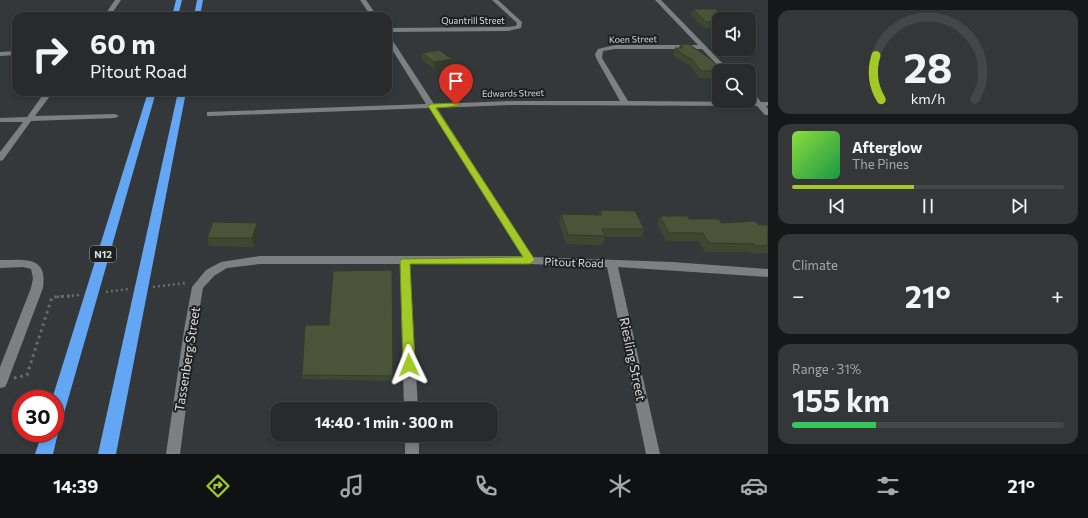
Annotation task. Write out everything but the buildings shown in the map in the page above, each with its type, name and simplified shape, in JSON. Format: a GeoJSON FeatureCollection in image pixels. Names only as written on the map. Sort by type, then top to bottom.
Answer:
{"type":"FeatureCollection","features":[{"type":"Feature","properties":{"kind":"highway"},"geometry":{"type":"LineString","coordinates":[[176,12],[179,0]]}},
{"type":"Feature","properties":{"kind":"highway"},"geometry":{"type":"LineString","coordinates":[[198,12],[200,0]]}},
{"type":"Feature","properties":{"kind":"highway","name":"N12"},"geometry":{"type":"LineString","coordinates":[[63,390],[151,96]]}},
{"type":"Feature","properties":{"kind":"highway"},"geometry":{"type":"LineString","coordinates":[[107,454],[181,96]]}},
{"type":"Feature","properties":{"kind":"highway"},"geometry":{"type":"LineString","coordinates":[[44,454],[47,442]]}},
{"type":"Feature","properties":{"kind":"street"},"geometry":{"type":"LineString","coordinates":[[110,12],[118,0]]}},
{"type":"Feature","properties":{"kind":"street"},"geometry":{"type":"LineString","coordinates":[[363,0],[371,12]]}},
{"type":"Feature","properties":{"kind":"street","name":"Quantrill Street"},"geometry":{"type":"LineString","coordinates":[[392,30],[508,29],[519,27],[520,23],[517,19],[495,0]]}},
{"type":"Feature","properties":{"kind":"street"},"geometry":{"type":"LineString","coordinates":[[658,0],[720,64]]}},
{"type":"Feature","properties":{"kind":"street","name":"Koen Street"},"geometry":{"type":"LineString","coordinates":[[625,103],[599,58],[598,54],[600,50],[615,47],[704,48]]}},
{"type":"Feature","properties":{"kind":"street"},"geometry":{"type":"LineString","coordinates":[[0,54],[12,53]]}},
{"type":"Feature","properties":{"kind":"street"},"geometry":{"type":"LineString","coordinates":[[392,53],[431,106],[530,260]]}},
{"type":"Feature","properties":{"kind":"street"},"geometry":{"type":"LineString","coordinates":[[0,158],[46,96]]}},
{"type":"Feature","properties":{"kind":"street"},"geometry":{"type":"LineString","coordinates":[[756,101],[768,113]]}},
{"type":"Feature","properties":{"kind":"street","name":"Edwards Street"},"geometry":{"type":"LineString","coordinates":[[210,114],[513,103],[768,104]]}},
{"type":"Feature","properties":{"kind":"street"},"geometry":{"type":"LineString","coordinates":[[0,120],[115,116]]}},
{"type":"Feature","properties":{"kind":"street","name":"Pitout Road"},"geometry":{"type":"LineString","coordinates":[[214,270],[225,265],[249,260],[530,260],[768,273]]}},
{"type":"Feature","properties":{"kind":"street"},"geometry":{"type":"LineString","coordinates":[[405,261],[411,402]]}},
{"type":"Feature","properties":{"kind":"street"},"geometry":{"type":"LineString","coordinates":[[0,264],[32,264],[38,268],[40,276],[37,288],[0,383]]}},
{"type":"Feature","properties":{"kind":"street","name":"Riesling Street"},"geometry":{"type":"LineString","coordinates":[[612,264],[653,454]]}},
{"type":"Feature","properties":{"kind":"street","name":"Tassenberg Street"},"geometry":{"type":"LineString","coordinates":[[174,454],[190,330],[198,287],[214,270]]}},
{"type":"Feature","properties":{"kind":"street"},"geometry":{"type":"LineString","coordinates":[[412,442],[412,454]]}},
{"type":"Feature","properties":{"kind":"path"},"geometry":{"type":"LineString","coordinates":[[146,288],[185,283],[185,291]]}},
{"type":"Feature","properties":{"kind":"path"},"geometry":{"type":"LineString","coordinates":[[99,292],[130,289]]}},
{"type":"Feature","properties":{"kind":"path"},"geometry":{"type":"LineString","coordinates":[[27,375],[52,297],[84,294]]}},
{"type":"Feature","properties":{"kind":"route"},"geometry":{"type":"LineString","coordinates":[[409,365],[405,261],[530,260],[431,106],[456,105]]}}]}
